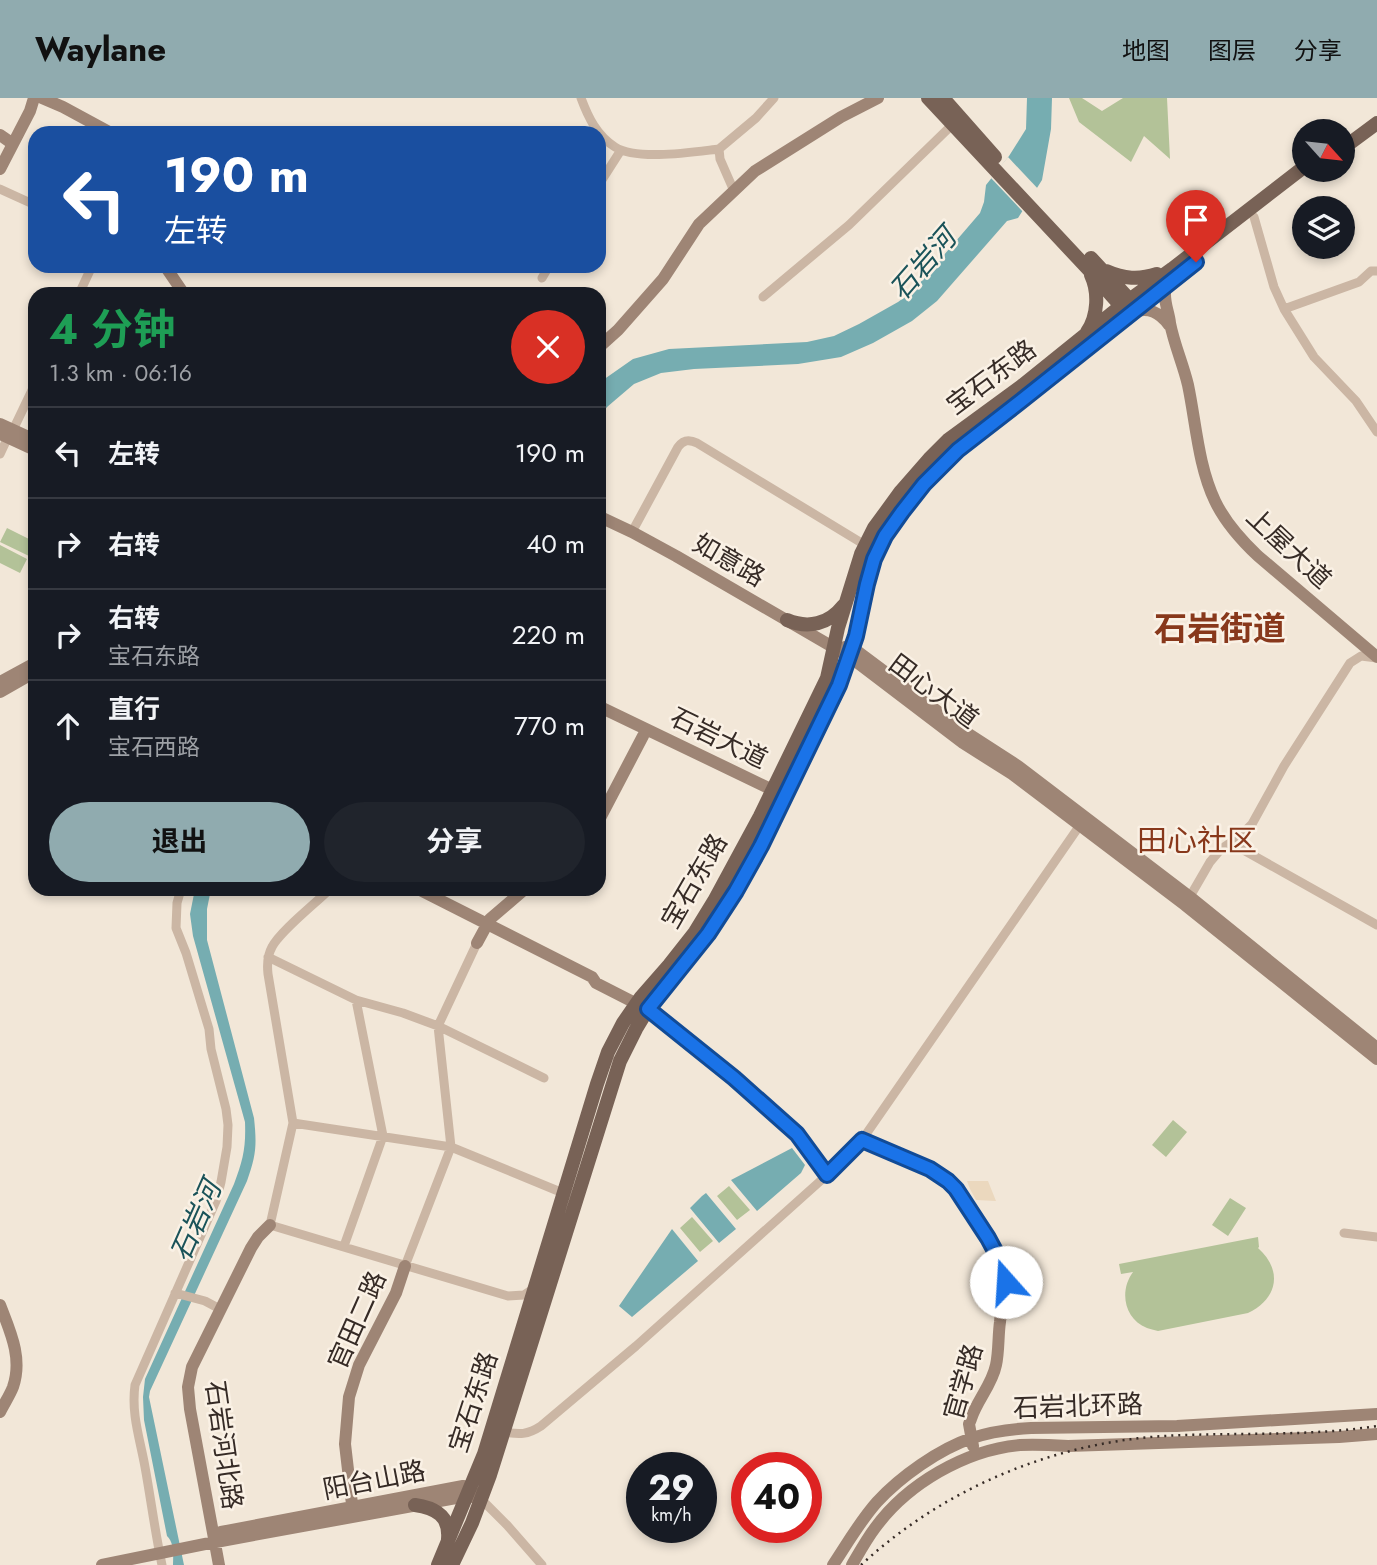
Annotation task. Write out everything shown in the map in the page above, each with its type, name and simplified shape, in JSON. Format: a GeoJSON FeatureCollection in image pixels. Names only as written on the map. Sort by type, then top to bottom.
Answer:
{"type":"FeatureCollection","features":[{"type":"Feature","properties":{"kind":"main road"},"geometry":{"type":"LineString","coordinates":[[928,98],[952,125],[999,168],[1128,306]]}},
{"type":"Feature","properties":{"kind":"main road"},"geometry":{"type":"LineString","coordinates":[[943,98],[999,168]]}},
{"type":"Feature","properties":{"kind":"main road"},"geometry":{"type":"LineString","coordinates":[[1355,128],[1377,112]]}},
{"type":"Feature","properties":{"kind":"main road"},"geometry":{"type":"LineString","coordinates":[[1355,139],[1377,123]]}},
{"type":"Feature","properties":{"kind":"main road"},"geometry":{"type":"LineString","coordinates":[[1128,306],[1292,176]]}},
{"type":"Feature","properties":{"kind":"main road"},"geometry":{"type":"LineString","coordinates":[[1128,306],[1166,286],[1299,182]]}},
{"type":"Feature","properties":{"kind":"main road"},"geometry":{"type":"LineString","coordinates":[[1095,269],[1123,278],[1139,279],[1172,269]]}},
{"type":"Feature","properties":{"kind":"main road"},"geometry":{"type":"LineString","coordinates":[[1084,335],[1093,321],[1096,303],[1095,269]]}},
{"type":"Feature","properties":{"kind":"main road","name":"宝石东路"},"geometry":{"type":"LineString","coordinates":[[497,1432],[524,1320],[602,1068],[615,1037],[642,1003],[694,954],[755,857],[776,794],[827,678],[856,567],[874,528],[914,475],[948,440],[1023,385],[1084,335],[1128,306]]}},
{"type":"Feature","properties":{"kind":"main road","name":"宝石东路"},"geometry":{"type":"LineString","coordinates":[[776,794],[839,685],[852,652],[874,559],[885,536],[911,499],[958,450],[1021,401],[1128,306]]}},
{"type":"Feature","properties":{"kind":"main road"},"geometry":{"type":"LineString","coordinates":[[787,620],[800,624],[819,624],[837,613],[846,602]]}},
{"type":"Feature","properties":{"kind":"main road","name":"宝石东路"},"geometry":{"type":"LineString","coordinates":[[452,1565],[473,1495],[497,1432],[615,1074],[642,1003]]}},
{"type":"Feature","properties":{"kind":"main road","name":"宝石东路"},"geometry":{"type":"LineString","coordinates":[[438,1565],[473,1495]]}},
{"type":"Feature","properties":{"kind":"main road"},"geometry":{"type":"LineString","coordinates":[[415,1505],[434,1510],[444,1517],[449,1531],[448,1543]]}},
{"type":"Feature","properties":{"kind":"street"},"geometry":{"type":"LineString","coordinates":[[0,169],[5,142],[23,108],[33,98]]}},
{"type":"Feature","properties":{"kind":"street"},"geometry":{"type":"LineString","coordinates":[[42,98],[99,126]]}},
{"type":"Feature","properties":{"kind":"street"},"geometry":{"type":"LineString","coordinates":[[581,98],[588,118],[594,126]]}},
{"type":"Feature","properties":{"kind":"street"},"geometry":{"type":"LineString","coordinates":[[606,140],[621,150],[649,154],[676,155],[719,149],[756,118],[773,98]]}},
{"type":"Feature","properties":{"kind":"street"},"geometry":{"type":"LineString","coordinates":[[606,341],[663,279],[699,224],[755,171],[841,117],[878,98]]}},
{"type":"Feature","properties":{"kind":"street"},"geometry":{"type":"LineString","coordinates":[[763,297],[849,225],[952,125]]}},
{"type":"Feature","properties":{"kind":"street"},"geometry":{"type":"LineString","coordinates":[[719,149],[720,159],[734,191]]}},
{"type":"Feature","properties":{"kind":"street"},"geometry":{"type":"LineString","coordinates":[[606,173],[621,150]]}},
{"type":"Feature","properties":{"kind":"street"},"geometry":{"type":"LineString","coordinates":[[0,189],[28,202]]}},
{"type":"Feature","properties":{"kind":"street"},"geometry":{"type":"LineString","coordinates":[[1254,217],[1273,287],[1284,309],[1314,357],[1356,401],[1377,432]]}},
{"type":"Feature","properties":{"kind":"street"},"geometry":{"type":"LineString","coordinates":[[1284,309],[1359,282],[1371,271],[1377,271]]}},
{"type":"Feature","properties":{"kind":"street"},"geometry":{"type":"LineString","coordinates":[[542,278],[545,273]]}},
{"type":"Feature","properties":{"kind":"street","name":"上屋大道"},"geometry":{"type":"LineString","coordinates":[[1166,286],[1164,293],[1171,328],[1187,382],[1204,468],[1219,510],[1244,542],[1377,658]]}},
{"type":"Feature","properties":{"kind":"street"},"geometry":{"type":"LineString","coordinates":[[1128,306],[1157,312],[1171,328]]}},
{"type":"Feature","properties":{"kind":"street"},"geometry":{"type":"LineString","coordinates":[[0,454],[7,434],[28,396]]}},
{"type":"Feature","properties":{"kind":"street"},"geometry":{"type":"LineString","coordinates":[[0,424],[7,434],[28,446]]}},
{"type":"Feature","properties":{"kind":"street"},"geometry":{"type":"LineString","coordinates":[[7,434],[28,438]]}},
{"type":"Feature","properties":{"kind":"street"},"geometry":{"type":"LineString","coordinates":[[632,532],[678,447],[689,440],[865,545]]}},
{"type":"Feature","properties":{"kind":"street","name":"如意路"},"geometry":{"type":"LineString","coordinates":[[606,520],[834,646]]}},
{"type":"Feature","properties":{"kind":"street","name":"田心大道"},"geometry":{"type":"LineString","coordinates":[[834,646],[852,652],[1017,766],[1377,1048]]}},
{"type":"Feature","properties":{"kind":"street","name":"田心大道"},"geometry":{"type":"LineString","coordinates":[[852,652],[963,743],[1012,774],[1187,901],[1377,1059]]}},
{"type":"Feature","properties":{"kind":"street"},"geometry":{"type":"LineString","coordinates":[[1187,901],[1210,862],[1221,849],[1252,824],[1284,766],[1350,663],[1361,656],[1377,658]]}},
{"type":"Feature","properties":{"kind":"street"},"geometry":{"type":"LineString","coordinates":[[0,682],[28,667]]}},
{"type":"Feature","properties":{"kind":"street"},"geometry":{"type":"LineString","coordinates":[[0,692],[28,676]]}},
{"type":"Feature","properties":{"kind":"street","name":"石岩大道"},"geometry":{"type":"LineString","coordinates":[[606,710],[776,794]]}},
{"type":"Feature","properties":{"kind":"street","name":"石岩大道"},"geometry":{"type":"LineString","coordinates":[[606,719],[776,794]]}},
{"type":"Feature","properties":{"kind":"street"},"geometry":{"type":"LineString","coordinates":[[606,807],[643,736]]}},
{"type":"Feature","properties":{"kind":"street"},"geometry":{"type":"LineString","coordinates":[[497,1432],[521,1435],[541,1426],[636,1346],[827,1175],[862,1140],[1080,825]]}},
{"type":"Feature","properties":{"kind":"street"},"geometry":{"type":"LineString","coordinates":[[1231,843],[1377,925]]}},
{"type":"Feature","properties":{"kind":"street"},"geometry":{"type":"LineString","coordinates":[[161,1557],[134,1419],[133,1397],[138,1376],[178,1293],[216,1200],[222,1182],[229,1137],[226,1109],[211,1049],[209,1029],[176,928],[179,896]]}},
{"type":"Feature","properties":{"kind":"street"},"geometry":{"type":"LineString","coordinates":[[323,896],[279,937],[268,957],[268,974],[293,1123],[270,1225],[508,1296],[526,1294],[536,1284]]}},
{"type":"Feature","properties":{"kind":"street"},"geometry":{"type":"LineString","coordinates":[[432,896],[592,976],[600,976],[642,1003],[734,1078],[797,1134],[827,1175]]}},
{"type":"Feature","properties":{"kind":"street"},"geometry":{"type":"LineString","coordinates":[[405,1266],[451,1147],[438,1026],[487,924],[517,896]]}},
{"type":"Feature","properties":{"kind":"street"},"geometry":{"type":"LineString","coordinates":[[268,957],[356,1000],[438,1026],[544,1079]]}},
{"type":"Feature","properties":{"kind":"street"},"geometry":{"type":"LineString","coordinates":[[344,1246],[383,1136],[356,1000]]}},
{"type":"Feature","properties":{"kind":"street"},"geometry":{"type":"LineString","coordinates":[[293,1123],[451,1147],[563,1193]]}},
{"type":"Feature","properties":{"kind":"street","name":"官学路"},"geometry":{"type":"LineString","coordinates":[[862,1140],[930,1169],[948,1181],[975,1218],[1002,1264],[1006,1282],[997,1365],[969,1424],[975,1455]]}},
{"type":"Feature","properties":{"kind":"street","name":"石岩河北路"},"geometry":{"type":"LineString","coordinates":[[219,1565],[211,1540],[188,1387],[191,1367],[255,1242],[270,1225]]}},
{"type":"Feature","properties":{"kind":"street"},"geometry":{"type":"LineString","coordinates":[[1343,1233],[1377,1237]]}},
{"type":"Feature","properties":{"kind":"street","name":"官田二路"},"geometry":{"type":"LineString","coordinates":[[352,1512],[345,1444],[349,1397],[359,1365],[396,1293],[405,1266]]}},
{"type":"Feature","properties":{"kind":"street"},"geometry":{"type":"LineString","coordinates":[[178,1293],[220,1309]]}},
{"type":"Feature","properties":{"kind":"street"},"geometry":{"type":"LineString","coordinates":[[508,1296],[522,1308],[524,1320]]}},
{"type":"Feature","properties":{"kind":"street"},"geometry":{"type":"LineString","coordinates":[[0,1305],[15,1343],[17,1357],[13,1388],[0,1412]]}},
{"type":"Feature","properties":{"kind":"street","name":"石岩北环路"},"geometry":{"type":"LineString","coordinates":[[833,1565],[878,1502],[920,1466],[971,1438],[1012,1429],[1177,1426],[1377,1414]]}},
{"type":"Feature","properties":{"kind":"street","name":"石岩北环路"},"geometry":{"type":"LineString","coordinates":[[852,1565],[876,1527],[899,1502],[949,1466],[998,1448],[1028,1444],[1068,1446],[1377,1434]]}},
{"type":"Feature","properties":{"kind":"street","name":"阳台山路"},"geometry":{"type":"LineString","coordinates":[[102,1565],[161,1557],[211,1540],[352,1512],[463,1486],[473,1495]]}},
{"type":"Feature","properties":{"kind":"street"},"geometry":{"type":"LineString","coordinates":[[473,1495],[507,1525],[542,1565]]}},
{"type":"Feature","properties":{"kind":"street","name":"阳台山路"},"geometry":{"type":"LineString","coordinates":[[352,1512],[473,1495]]}},
{"type":"Feature","properties":{"kind":"green space"},"geometry":{"type":"Polygon","coordinates":[[[1069,98],[1082,98],[1102,111],[1123,98],[1167,98],[1170,159],[1144,136],[1131,162],[1079,122],[1069,98]]]}},
{"type":"Feature","properties":{"kind":"green space"},"geometry":{"type":"Polygon","coordinates":[[[7,528],[28,538],[28,556],[0,542],[7,528]]]}},
{"type":"Feature","properties":{"kind":"green space"},"geometry":{"type":"Polygon","coordinates":[[[0,545],[27,559],[20,573],[0,563],[0,545]]]}},
{"type":"Feature","properties":{"kind":"green space"},"geometry":{"type":"Polygon","coordinates":[[[1173,1120],[1187,1132],[1166,1157],[1152,1145],[1173,1120]]]}},
{"type":"Feature","properties":{"kind":"green space"},"geometry":{"type":"Polygon","coordinates":[[[729,1186],[750,1210],[737,1220],[717,1196],[729,1186]]]}},
{"type":"Feature","properties":{"kind":"green space"},"geometry":{"type":"Polygon","coordinates":[[[1230,1198],[1246,1208],[1228,1236],[1212,1225],[1230,1198]]]}},
{"type":"Feature","properties":{"kind":"green space"},"geometry":{"type":"Polygon","coordinates":[[[692,1217],[713,1241],[700,1252],[680,1228],[692,1217]]]}},
{"type":"Feature","properties":{"kind":"green space"},"geometry":{"type":"Polygon","coordinates":[[[1258,1237],[1258,1248],[1271,1265],[1274,1284],[1266,1300],[1258,1307],[1248,1313],[1158,1331],[1139,1324],[1133,1318],[1125,1296],[1133,1272],[1121,1274],[1119,1264],[1258,1237]]]}},
{"type":"Feature","properties":{"kind":"shaded area"},"geometry":{"type":"Polygon","coordinates":[[[967,1181],[988,1181],[996,1201],[976,1200],[967,1181]]]}},
{"type":"Feature","properties":{"kind":"water"},"geometry":{"type":"Polygon","coordinates":[[[1027,98],[1052,98],[1051,129],[1042,180],[1018,218],[1007,221],[937,301],[912,321],[841,357],[798,364],[661,373],[634,384],[606,408],[606,378],[633,359],[669,349],[807,342],[834,336],[898,302],[913,291],[980,213],[986,185],[1026,129],[1027,98]]]}},
{"type":"Feature","properties":{"kind":"water"},"geometry":{"type":"Polygon","coordinates":[[[194,896],[210,896],[207,940],[254,1118],[255,1143],[247,1181],[150,1391],[149,1397],[184,1565],[173,1565],[172,1546],[167,1536],[144,1420],[145,1379],[234,1184],[242,1161],[245,1139],[245,1122],[193,936],[190,914],[194,896]]]}},
{"type":"Feature","properties":{"kind":"water"},"geometry":{"type":"Polygon","coordinates":[[[792,1148],[805,1165],[801,1173],[757,1211],[731,1180],[792,1148]]]}},
{"type":"Feature","properties":{"kind":"water"},"geometry":{"type":"Polygon","coordinates":[[[706,1193],[736,1229],[719,1243],[690,1208],[706,1193]]]}},
{"type":"Feature","properties":{"kind":"water"},"geometry":{"type":"Polygon","coordinates":[[[672,1229],[698,1261],[632,1317],[619,1306],[672,1229]]]}},
{"type":"Feature","properties":{"kind":"pier"},"geometry":{"type":"Polygon","coordinates":[[[1008,157],[1040,191],[1025,214],[991,178],[1008,157]]]}},
{"type":"Feature","properties":{"kind":"railway"},"geometry":{"type":"LineString","coordinates":[[861,1565],[893,1538],[963,1493],[1001,1475],[1081,1448],[1164,1436],[1297,1433],[1377,1426]]}},
{"type":"Feature","properties":{"kind":"district","name":"石岩街道"},"geometry":{"type":"Point","coordinates":[1220,628]}},
{"type":"Feature","properties":{"kind":"district","name":"田心社区"},"geometry":{"type":"Point","coordinates":[1197,840]}},
{"type":"Feature","properties":{"kind":"route"},"geometry":{"type":"LineString","coordinates":[[1006,1282],[1002,1264],[988,1238],[956,1189],[942,1176],[862,1140],[827,1175],[797,1134],[734,1078],[648,1009],[708,934],[761,846],[839,685],[850,657],[870,571],[879,547],[911,499],[958,450],[1196,262]]}},
{"type":"Feature","properties":{"kind":"water label","name":"石岩河"},"geometry":{"type":"Point","coordinates":[923,264]}},
{"type":"Feature","properties":{"kind":"water label","name":"石岩河"},"geometry":{"type":"Point","coordinates":[196,1221]}}]}
